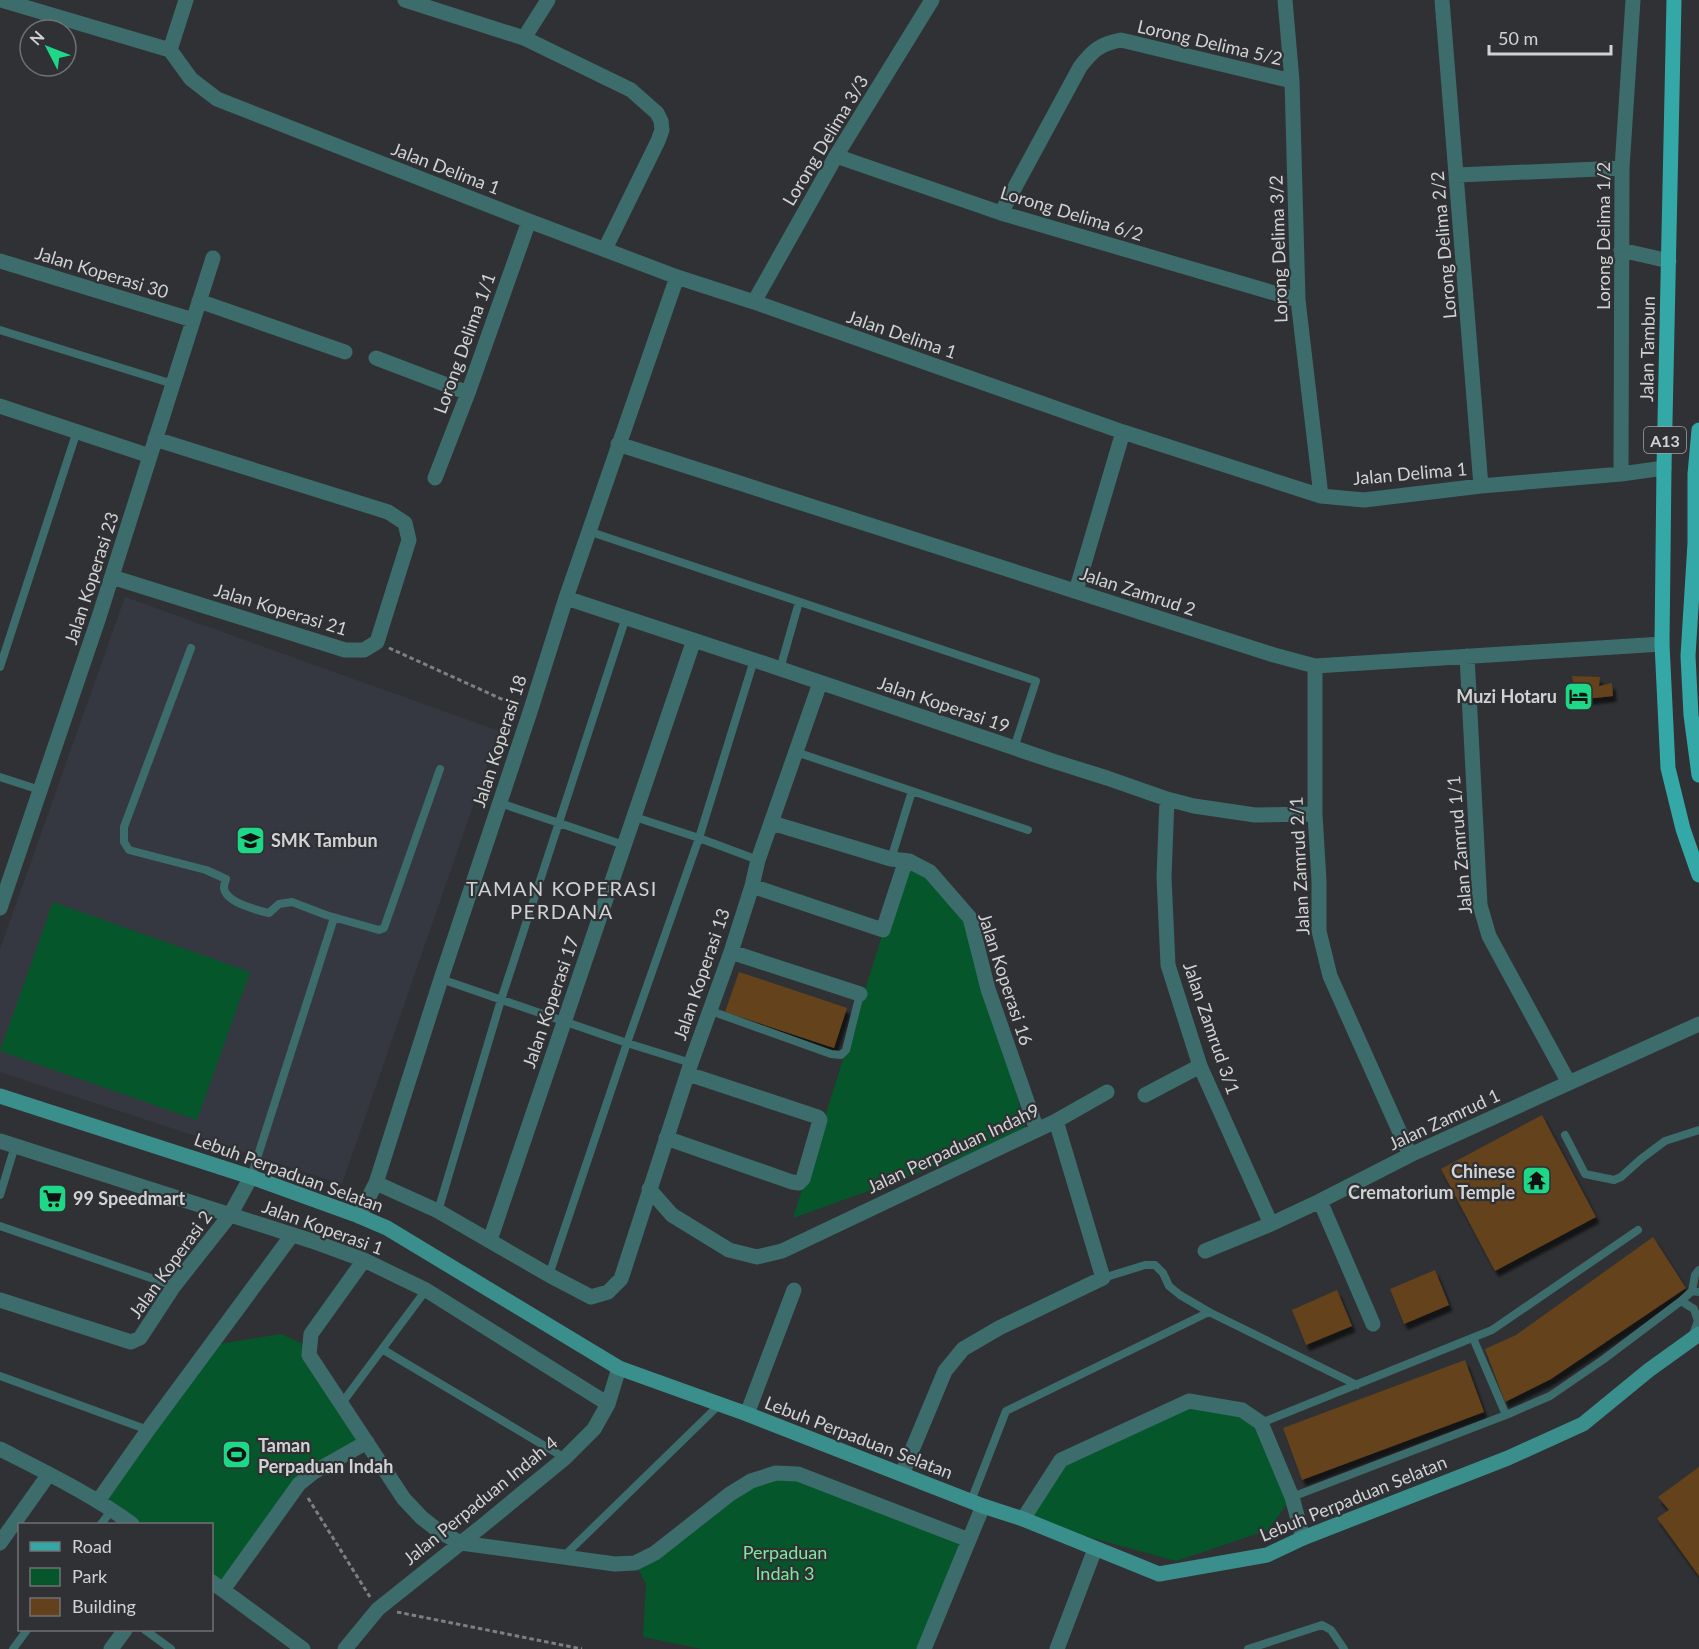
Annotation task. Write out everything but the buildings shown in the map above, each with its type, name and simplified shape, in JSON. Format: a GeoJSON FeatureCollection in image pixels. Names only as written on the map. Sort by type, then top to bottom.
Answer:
{"type":"FeatureCollection","features":[{"type":"Feature","properties":{"kind":"main road","name":"Jalan Tambun"},"geometry":{"type":"LineString","coordinates":[[1674,0],[1662,644],[1668,768],[1683,829],[1699,875]]}},
{"type":"Feature","properties":{"kind":"main road","name":"A13"},"geometry":{"type":"LineString","coordinates":[[1699,430],[1695,474],[1697,543],[1688,656],[1691,715],[1699,776]]}},
{"type":"Feature","properties":{"kind":"street"},"geometry":{"type":"LineString","coordinates":[[2,0],[170,50],[186,0]]}},
{"type":"Feature","properties":{"kind":"street"},"geometry":{"type":"LineString","coordinates":[[405,0],[524,38],[631,90],[657,113],[662,130],[658,141],[604,249]]}},
{"type":"Feature","properties":{"kind":"street"},"geometry":{"type":"LineString","coordinates":[[524,38],[548,0]]}},
{"type":"Feature","properties":{"kind":"street","name":"Lorong Delima 3/3"},"geometry":{"type":"LineString","coordinates":[[754,302],[836,156],[932,0]]}},
{"type":"Feature","properties":{"kind":"street","name":"Lorong Delima 3/2"},"geometry":{"type":"LineString","coordinates":[[1285,0],[1292,81],[1298,300],[1321,496]]}},
{"type":"Feature","properties":{"kind":"street","name":"Lorong Delima 2/2"},"geometry":{"type":"LineString","coordinates":[[1442,0],[1482,486]]}},
{"type":"Feature","properties":{"kind":"street","name":"Lorong Delima 1/2"},"geometry":{"type":"LineString","coordinates":[[1621,474],[1622,168],[1633,0]]}},
{"type":"Feature","properties":{"kind":"street","name":"Lorong Delima 5/2"},"geometry":{"type":"LineString","coordinates":[[1001,213],[1080,67],[1098,47],[1108,42],[1121,40],[1292,81]]}},
{"type":"Feature","properties":{"kind":"street","name":"Jalan Delima 1"},"geometry":{"type":"LineString","coordinates":[[170,50],[191,79],[217,99],[529,221],[676,277],[754,302],[1123,432],[1321,496],[1364,500],[1664,468]]}},
{"type":"Feature","properties":{"kind":"street","name":"Lorong Delima 6/2"},"geometry":{"type":"LineString","coordinates":[[836,156],[1001,213],[1298,300]]}},
{"type":"Feature","properties":{"kind":"street"},"geometry":{"type":"LineString","coordinates":[[1457,175],[1622,168]]}},
{"type":"Feature","properties":{"kind":"street","name":"Lorong Delima 1/1"},"geometry":{"type":"LineString","coordinates":[[435,478],[529,221]]}},
{"type":"Feature","properties":{"kind":"street"},"geometry":{"type":"LineString","coordinates":[[1622,250],[1669,261]]}},
{"type":"Feature","properties":{"kind":"street","name":"Jalan Koperasi 23"},"geometry":{"type":"LineString","coordinates":[[0,908],[112,577],[213,258]]}},
{"type":"Feature","properties":{"kind":"street","name":"Jalan Koperasi 30"},"geometry":{"type":"LineString","coordinates":[[0,261],[193,320]]}},
{"type":"Feature","properties":{"kind":"street","name":"Jalan Koperasi 18"},"geometry":{"type":"LineString","coordinates":[[359,1216],[376,1183],[588,531],[676,277]]}},
{"type":"Feature","properties":{"kind":"street"},"geometry":{"type":"LineString","coordinates":[[199,301],[345,352]]}},
{"type":"Feature","properties":{"kind":"street"},"geometry":{"type":"LineString","coordinates":[[376,358],[468,393]]}},
{"type":"Feature","properties":{"kind":"street"},"geometry":{"type":"LineString","coordinates":[[2,412],[77,431],[150,456]]}},
{"type":"Feature","properties":{"kind":"street"},"geometry":{"type":"LineString","coordinates":[[1076,591],[1123,432]]}},
{"type":"Feature","properties":{"kind":"street"},"geometry":{"type":"LineString","coordinates":[[156,439],[388,512],[405,523],[409,540],[377,642]]}},
{"type":"Feature","properties":{"kind":"street","name":"Jalan Zamrud 2"},"geometry":{"type":"LineString","coordinates":[[618,444],[1274,655],[1315,666],[1662,644]]}},
{"type":"Feature","properties":{"kind":"street","name":"Jalan Koperasi 21"},"geometry":{"type":"LineString","coordinates":[[112,577],[345,650],[364,650],[377,642]]}},
{"type":"Feature","properties":{"kind":"street","name":"Jalan Koperasi 19"},"geometry":{"type":"LineString","coordinates":[[566,598],[1107,777],[1167,799],[1194,806],[1255,815],[1315,814]]}},
{"type":"Feature","properties":{"kind":"street","name":"Jalan Koperasi 17"},"geometry":{"type":"LineString","coordinates":[[490,1240],[694,640]]}},
{"type":"Feature","properties":{"kind":"street","name":"Jalan Zamrud 1/1"},"geometry":{"type":"LineString","coordinates":[[1467,657],[1480,906],[1489,936],[1569,1083]]}},
{"type":"Feature","properties":{"kind":"street","name":"Jalan Zamrud 2/1"},"geometry":{"type":"LineString","coordinates":[[1315,666],[1315,814],[1319,931],[1330,976],[1410,1155]]}},
{"type":"Feature","properties":{"kind":"street","name":"Jalan Koperasi 13"},"geometry":{"type":"LineString","coordinates":[[549,1275],[591,1296],[608,1292],[621,1279],[689,1069],[731,952],[758,860],[820,682]]}},
{"type":"Feature","properties":{"kind":"street","name":"Jalan Zamrud 3/1"},"geometry":{"type":"LineString","coordinates":[[1167,799],[1164,877],[1168,965],[1200,1066],[1271,1224]]}},
{"type":"Feature","properties":{"kind":"street","name":"Jalan Koperasi 16"},"geometry":{"type":"LineString","coordinates":[[772,823],[891,859],[909,861],[930,872],[970,918],[988,989],[1037,1130]]}},
{"type":"Feature","properties":{"kind":"street"},"geometry":{"type":"LineString","coordinates":[[752,886],[883,930],[903,869],[909,861]]}},
{"type":"Feature","properties":{"kind":"street"},"geometry":{"type":"LineString","coordinates":[[731,952],[860,994]]}},
{"type":"Feature","properties":{"kind":"street","name":"Jalan Zamrud 1"},"geometry":{"type":"LineString","coordinates":[[1205,1251],[1271,1224],[1410,1155],[1699,1024]]}},
{"type":"Feature","properties":{"kind":"street"},"geometry":{"type":"LineString","coordinates":[[1145,1095],[1200,1066]]}},
{"type":"Feature","properties":{"kind":"street"},"geometry":{"type":"LineString","coordinates":[[666,1138],[792,1182],[799,1183],[803,1179],[820,1120],[818,1116],[689,1069]]}},
{"type":"Feature","properties":{"kind":"street","name":"Jalan Perpaduan Indah9"},"geometry":{"type":"LineString","coordinates":[[649,1189],[672,1215],[729,1250],[757,1257],[782,1251],[1056,1121],[1107,1092]]}},
{"type":"Feature","properties":{"kind":"street","name":"Lebuh Perpaduan Selatan"},"geometry":{"type":"LineString","coordinates":[[0,1096],[251,1178],[359,1216],[387,1228],[620,1368],[1023,1519],[1159,1574],[1267,1555],[1303,1538],[1508,1458],[1583,1424],[1649,1370],[1695,1337]]}},
{"type":"Feature","properties":{"kind":"street"},"geometry":{"type":"LineString","coordinates":[[902,1474],[945,1371],[963,1349],[999,1328],[1103,1278],[1056,1121]]}},
{"type":"Feature","properties":{"kind":"street","name":"Jalan Koperasi 1"},"geometry":{"type":"LineString","coordinates":[[8,1144],[364,1260],[426,1290],[608,1404]]}},
{"type":"Feature","properties":{"kind":"street","name":"Jalan Koperasi 2"},"geometry":{"type":"LineString","coordinates":[[0,1300],[131,1342],[140,1338],[174,1286],[230,1215],[251,1178]]}},
{"type":"Feature","properties":{"kind":"street"},"geometry":{"type":"LineString","coordinates":[[376,1183],[438,1211],[549,1275]]}},
{"type":"Feature","properties":{"kind":"street"},"geometry":{"type":"LineString","coordinates":[[1320,1201],[1373,1324]]}},
{"type":"Feature","properties":{"kind":"street"},"geometry":{"type":"LineString","coordinates":[[98,1502],[148,1430],[292,1236]]}},
{"type":"Feature","properties":{"kind":"street"},"geometry":{"type":"LineString","coordinates":[[364,1260],[311,1334],[309,1355],[404,1499],[422,1518],[440,1532],[461,1543],[615,1564],[635,1563],[655,1553],[730,1494],[751,1481],[776,1473],[798,1474],[969,1540]]}},
{"type":"Feature","properties":{"kind":"street"},"geometry":{"type":"LineString","coordinates":[[747,1414],[794,1290]]}},
{"type":"Feature","properties":{"kind":"street","name":"Jalan Perpaduan Indah 4"},"geometry":{"type":"LineString","coordinates":[[345,1649],[378,1609],[564,1458],[594,1429],[608,1404],[620,1368]]}},
{"type":"Feature","properties":{"kind":"street"},"geometry":{"type":"LineString","coordinates":[[1023,1519],[1061,1460],[1189,1401],[1242,1410],[1261,1423],[1292,1497],[1303,1538]]}},
{"type":"Feature","properties":{"kind":"street"},"geometry":{"type":"LineString","coordinates":[[303,1649],[217,1586],[299,1484],[314,1472],[367,1442]]}},
{"type":"Feature","properties":{"kind":"street"},"geometry":{"type":"LineString","coordinates":[[0,1449],[49,1474],[131,1523]]}},
{"type":"Feature","properties":{"kind":"street"},"geometry":{"type":"LineString","coordinates":[[0,1543],[49,1474]]}},
{"type":"Feature","properties":{"kind":"street"},"geometry":{"type":"LineString","coordinates":[[924,1649],[969,1540],[977,1503]]}},
{"type":"Feature","properties":{"kind":"street"},"geometry":{"type":"LineString","coordinates":[[1057,1649],[1095,1549]]}},
{"type":"Feature","properties":{"kind":"street"},"geometry":{"type":"LineString","coordinates":[[111,1649],[124,1631]]}},
{"type":"Feature","properties":{"kind":"lane"},"geometry":{"type":"LineString","coordinates":[[0,330],[173,384]]}},
{"type":"Feature","properties":{"kind":"lane"},"geometry":{"type":"LineString","coordinates":[[0,667],[77,431]]}},
{"type":"Feature","properties":{"kind":"lane"},"geometry":{"type":"LineString","coordinates":[[588,531],[1036,681],[1014,748]]}},
{"type":"Feature","properties":{"kind":"lane"},"geometry":{"type":"LineString","coordinates":[[780,669],[799,602]]}},
{"type":"Feature","properties":{"kind":"lane"},"geometry":{"type":"LineString","coordinates":[[438,1211],[501,1000],[626,617]]}},
{"type":"Feature","properties":{"kind":"lane"},"geometry":{"type":"LineString","coordinates":[[191,648],[124,827],[124,842],[129,850],[206,870],[226,879],[224,888],[228,897],[269,913],[279,904],[292,902],[334,918],[379,930],[384,928],[440,769]]}},
{"type":"Feature","properties":{"kind":"lane"},"geometry":{"type":"LineString","coordinates":[[549,1275],[699,838],[754,660]]}},
{"type":"Feature","properties":{"kind":"lane"},"geometry":{"type":"LineString","coordinates":[[796,752],[1028,830]]}},
{"type":"Feature","properties":{"kind":"lane"},"geometry":{"type":"LineString","coordinates":[[0,777],[40,790]]}},
{"type":"Feature","properties":{"kind":"lane"},"geometry":{"type":"LineString","coordinates":[[891,859],[912,791]]}},
{"type":"Feature","properties":{"kind":"lane"},"geometry":{"type":"LineString","coordinates":[[500,803],[624,845]]}},
{"type":"Feature","properties":{"kind":"lane"},"geometry":{"type":"LineString","coordinates":[[635,817],[758,860]]}},
{"type":"Feature","properties":{"kind":"lane"},"geometry":{"type":"LineString","coordinates":[[251,1178],[334,918]]}},
{"type":"Feature","properties":{"kind":"lane"},"geometry":{"type":"LineString","coordinates":[[441,979],[627,1043],[689,1069]]}},
{"type":"Feature","properties":{"kind":"lane"},"geometry":{"type":"LineString","coordinates":[[711,1011],[831,1054],[841,1055],[846,1050],[860,994]]}},
{"type":"Feature","properties":{"kind":"lane"},"geometry":{"type":"LineString","coordinates":[[1565,1135],[1585,1174],[1614,1180],[1622,1177],[1665,1141],[1699,1130]]}},
{"type":"Feature","properties":{"kind":"lane"},"geometry":{"type":"LineString","coordinates":[[0,1195],[8,1144]]}},
{"type":"Feature","properties":{"kind":"lane"},"geometry":{"type":"LineString","coordinates":[[0,1226],[174,1286]]}},
{"type":"Feature","properties":{"kind":"lane"},"geometry":{"type":"LineString","coordinates":[[1261,1423],[1492,1330],[1638,1230]]}},
{"type":"Feature","properties":{"kind":"lane"},"geometry":{"type":"LineString","coordinates":[[1103,1278],[1145,1265],[1155,1265],[1163,1273],[1169,1286],[1180,1295],[1209,1312],[1357,1385]]}},
{"type":"Feature","properties":{"kind":"lane"},"geometry":{"type":"LineString","coordinates":[[1292,1497],[1550,1396],[1696,1292],[1695,1275],[1699,1270]]}},
{"type":"Feature","properties":{"kind":"lane"},"geometry":{"type":"LineString","coordinates":[[342,1403],[426,1290]]}},
{"type":"Feature","properties":{"kind":"lane"},"geometry":{"type":"LineString","coordinates":[[1682,1301],[1694,1309],[1698,1321],[1695,1337]]}},
{"type":"Feature","properties":{"kind":"lane"},"geometry":{"type":"LineString","coordinates":[[977,1503],[1006,1412],[1209,1312]]}},
{"type":"Feature","properties":{"kind":"lane"},"geometry":{"type":"LineString","coordinates":[[1473,1338],[1506,1415]]}},
{"type":"Feature","properties":{"kind":"lane"},"geometry":{"type":"LineString","coordinates":[[382,1349],[564,1458]]}},
{"type":"Feature","properties":{"kind":"lane"},"geometry":{"type":"LineString","coordinates":[[0,1376],[148,1430]]}},
{"type":"Feature","properties":{"kind":"lane"},"geometry":{"type":"LineString","coordinates":[[563,1557],[720,1404]]}},
{"type":"Feature","properties":{"kind":"lane"},"geometry":{"type":"LineString","coordinates":[[102,1523],[112,1510]]}},
{"type":"Feature","properties":{"kind":"lane"},"geometry":{"type":"LineString","coordinates":[[1248,1649],[1322,1625],[1331,1630],[1344,1649]]}},
{"type":"Feature","properties":{"kind":"lane"},"geometry":{"type":"LineString","coordinates":[[13,1649],[26,1631]]}},
{"type":"Feature","properties":{"kind":"lane"},"geometry":{"type":"LineString","coordinates":[[148,1631],[171,1649]]}},
{"type":"Feature","properties":{"kind":"path"},"geometry":{"type":"LineString","coordinates":[[377,642],[530,712]]}},
{"type":"Feature","properties":{"kind":"shaded area","name":"SMK Tambun"},"geometry":{"type":"Polygon","coordinates":[[[125,597],[499,731],[342,1184],[0,1072],[0,949],[125,597]]]}},
{"type":"Feature","properties":{"kind":"green space"},"geometry":{"type":"Polygon","coordinates":[[[921,868],[970,918],[1027,1134],[793,1218],[903,869],[921,868]]]}},
{"type":"Feature","properties":{"kind":"green space"},"geometry":{"type":"Polygon","coordinates":[[[53,902],[250,972],[197,1120],[0,1051],[53,902]]]}},
{"type":"Feature","properties":{"kind":"green space","name":"Taman Perpaduan Indah"},"geometry":{"type":"Polygon","coordinates":[[[281,1334],[305,1345],[361,1440],[311,1469],[222,1583],[213,1577],[213,1523],[140,1523],[105,1499],[219,1344],[281,1334]]]}},
{"type":"Feature","properties":{"kind":"green space"},"geometry":{"type":"Polygon","coordinates":[[[1189,1401],[1261,1423],[1292,1497],[1268,1530],[1176,1561],[1023,1519],[1061,1460],[1189,1401]]]}},
{"type":"Feature","properties":{"kind":"green space","name":"Perpaduan Indah 3"},"geometry":{"type":"Polygon","coordinates":[[[776,1473],[969,1540],[920,1649],[702,1649],[643,1637],[646,1584],[635,1563],[776,1473]]]}},
{"type":"Feature","properties":{"kind":"place","name":"Muzi Hotaru"},"geometry":{"type":"Point","coordinates":[1578,696]}},
{"type":"Feature","properties":{"kind":"place","name":"SMK Tambun"},"geometry":{"type":"Point","coordinates":[250,840]}},
{"type":"Feature","properties":{"kind":"place","name":"Chinese Crematorium Temple"},"geometry":{"type":"Point","coordinates":[1536,1181]}},
{"type":"Feature","properties":{"kind":"place","name":"99 Speedmart"},"geometry":{"type":"Point","coordinates":[52,1198]}},
{"type":"Feature","properties":{"kind":"place","name":"Taman Perpaduan Indah"},"geometry":{"type":"Point","coordinates":[237,1455]}},
{"type":"Feature","properties":{"kind":"district","name":"TAMAN KOPERASI PERDANA"},"geometry":{"type":"Point","coordinates":[562,900]}}]}
